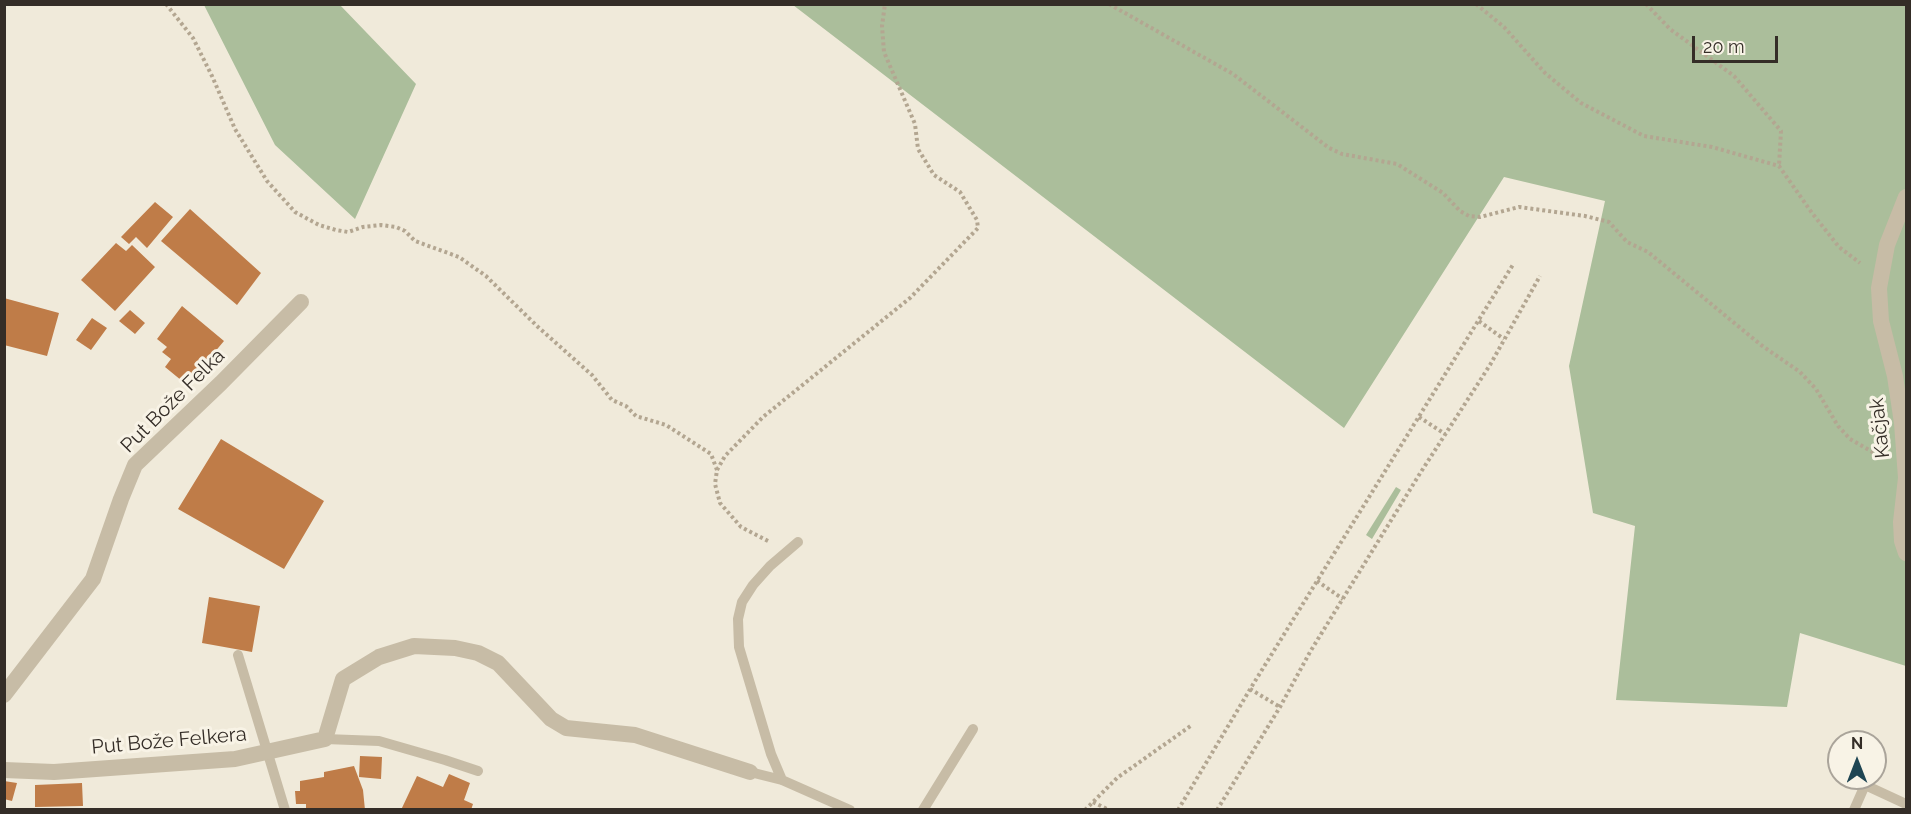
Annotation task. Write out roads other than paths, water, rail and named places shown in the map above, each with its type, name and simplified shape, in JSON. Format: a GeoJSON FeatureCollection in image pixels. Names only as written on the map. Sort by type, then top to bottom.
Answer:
{"type":"FeatureCollection","features":[{"type":"Feature","properties":{"kind":"street","name":"Kačjak"},"geometry":{"type":"LineString","coordinates":[[1906,197],[1887,245],[1879,288],[1881,321],[1895,376],[1906,470],[1901,522],[1902,541],[1906,553]]}},
{"type":"Feature","properties":{"kind":"street","name":"Put Bože Felka"},"geometry":{"type":"LineString","coordinates":[[4,695],[93,579],[135,465],[301,302]]}},
{"type":"Feature","properties":{"kind":"street"},"geometry":{"type":"LineString","coordinates":[[326,740],[343,679],[379,657],[414,646],[455,648],[478,653],[498,663],[551,719],[566,728],[636,735],[750,772]]}},
{"type":"Feature","properties":{"kind":"street","name":"Put Bože Felkera"},"geometry":{"type":"LineString","coordinates":[[4,770],[54,772],[235,759],[326,740]]}},
{"type":"Feature","properties":{"kind":"lane"},"geometry":{"type":"LineString","coordinates":[[782,780],[771,754],[738,647],[738,619],[742,602],[753,585],[770,566],[798,542]]}},
{"type":"Feature","properties":{"kind":"lane"},"geometry":{"type":"LineString","coordinates":[[238,655],[285,810]]}},
{"type":"Feature","properties":{"kind":"lane"},"geometry":{"type":"LineString","coordinates":[[923,810],[973,729]]}},
{"type":"Feature","properties":{"kind":"lane"},"geometry":{"type":"LineString","coordinates":[[326,740],[379,741],[478,771]]}},
{"type":"Feature","properties":{"kind":"lane"},"geometry":{"type":"LineString","coordinates":[[750,772],[782,780],[850,810]]}},
{"type":"Feature","properties":{"kind":"lane"},"geometry":{"type":"LineString","coordinates":[[1854,810],[1865,785],[1906,804]]}}]}
